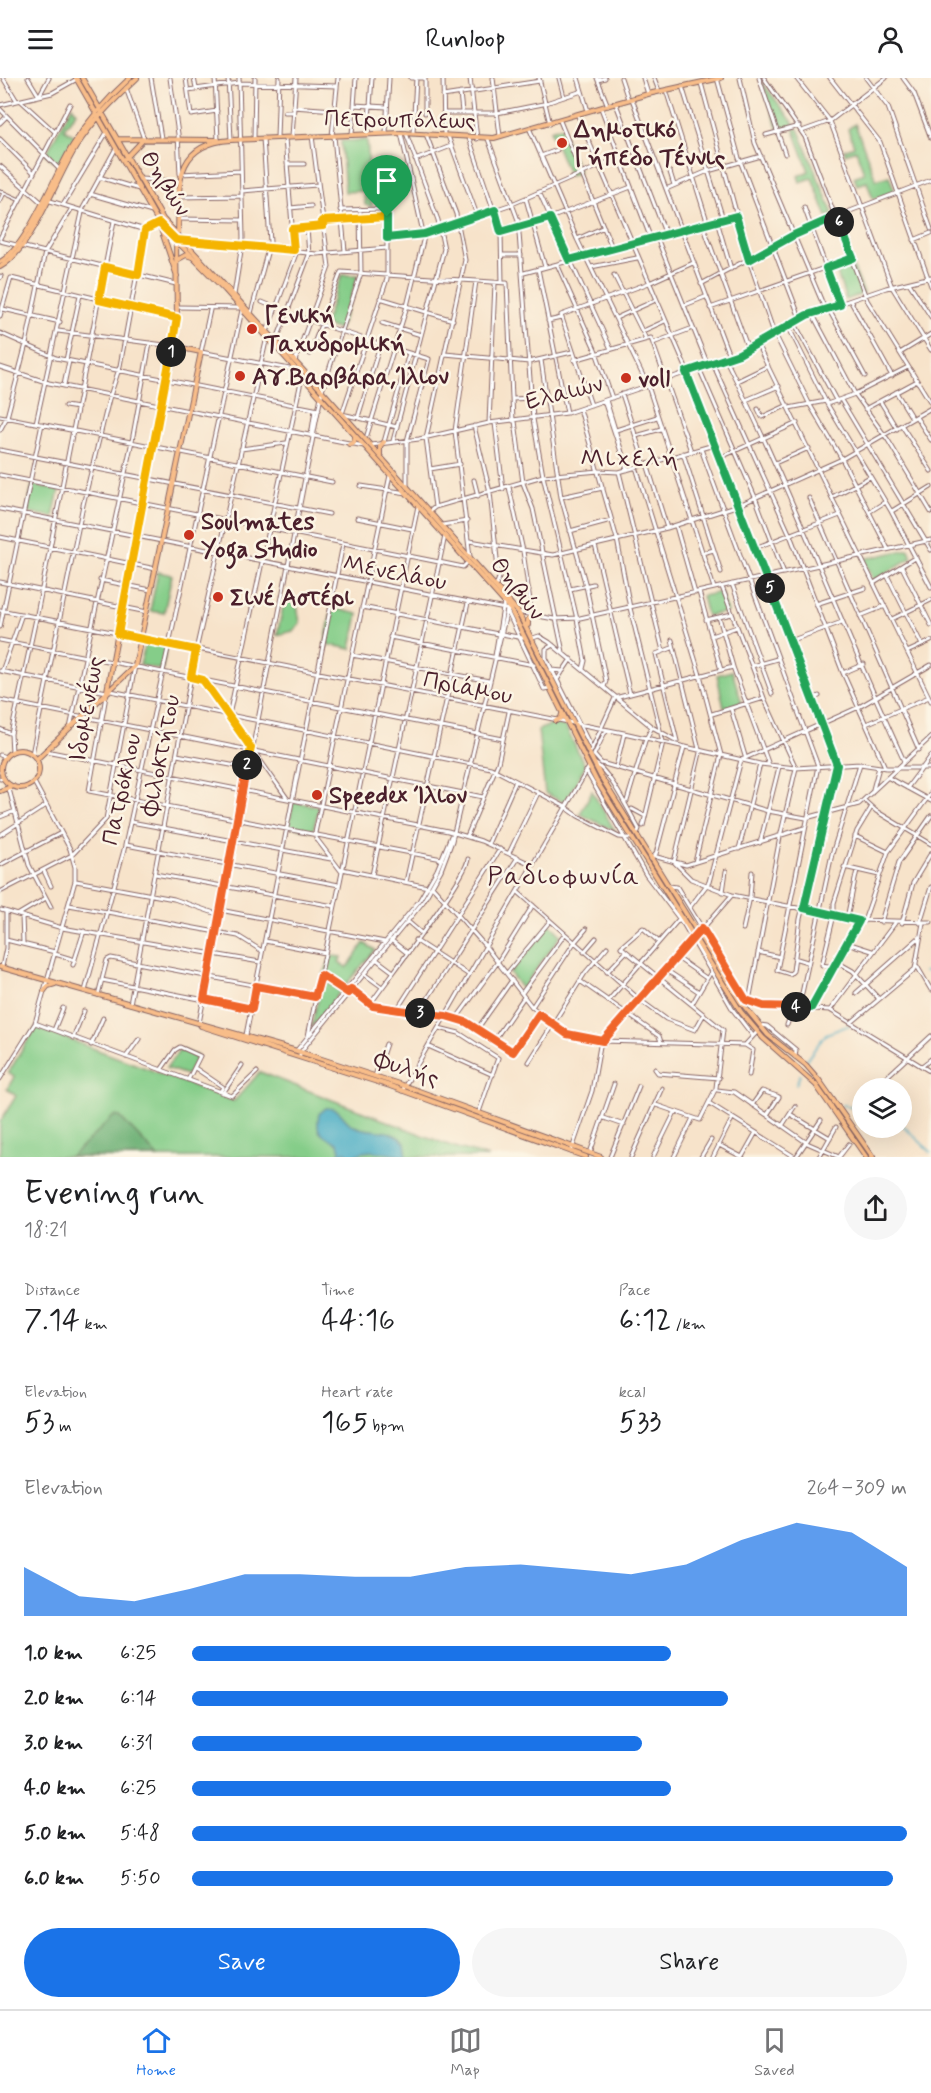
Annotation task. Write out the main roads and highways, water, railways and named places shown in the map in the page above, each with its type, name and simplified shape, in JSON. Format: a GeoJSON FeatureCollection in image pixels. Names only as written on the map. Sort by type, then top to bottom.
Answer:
{"type":"FeatureCollection","features":[{"type":"Feature","properties":{"kind":"main road","name":"Θηβών"},"geometry":{"type":"LineString","coordinates":[[78,78],[101,109],[159,215],[251,313],[295,370],[354,435],[381,458],[441,525],[507,607],[518,612],[556,682],[594,763],[755,1034],[809,1076],[866,1157]]}},
{"type":"Feature","properties":{"kind":"main road","name":"Θηβών"},"geometry":{"type":"LineString","coordinates":[[78,78],[159,223],[179,238],[192,257],[322,391],[406,493],[501,592],[568,722],[588,769],[630,838],[697,933],[747,1010],[759,1025],[823,1084],[873,1157]]}},
{"type":"Feature","properties":{"kind":"main road"},"geometry":{"type":"LineString","coordinates":[[0,262],[21,246],[59,169],[97,114],[130,78]]}},
{"type":"Feature","properties":{"kind":"main road"},"geometry":{"type":"LineString","coordinates":[[101,109],[137,78]]}},
{"type":"Feature","properties":{"kind":"main road","name":"Πετρουπόλεως"},"geometry":{"type":"LineString","coordinates":[[117,139],[231,140],[386,133],[477,139],[500,138],[648,94],[719,78]]}},
{"type":"Feature","properties":{"kind":"main road"},"geometry":{"type":"LineString","coordinates":[[0,267],[11,260],[21,246],[97,114]]}},
{"type":"Feature","properties":{"kind":"main road"},"geometry":{"type":"LineString","coordinates":[[122,160],[144,139]]}},
{"type":"Feature","properties":{"kind":"main road","name":"Ιδομενέως"},"geometry":{"type":"LineString","coordinates":[[108,693],[112,661],[177,318],[180,174],[194,154],[218,140]]}},
{"type":"Feature","properties":{"kind":"main road","name":"Ιδομενέως"},"geometry":{"type":"LineString","coordinates":[[159,223],[178,282]]}},
{"type":"Feature","properties":{"kind":"main road"},"geometry":{"type":"LineString","coordinates":[[177,261],[186,255],[192,257]]}},
{"type":"Feature","properties":{"kind":"main road"},"geometry":{"type":"LineString","coordinates":[[37,759],[85,716],[135,666],[201,352],[172,346]]}},
{"type":"Feature","properties":{"kind":"main road"},"geometry":{"type":"LineString","coordinates":[[349,444],[354,442],[354,435]]}},
{"type":"Feature","properties":{"kind":"main road"},"geometry":{"type":"LineString","coordinates":[[381,458],[380,449],[384,442]]}},
{"type":"Feature","properties":{"kind":"main road"},"geometry":{"type":"LineString","coordinates":[[529,629],[527,622],[532,616]]}},
{"type":"Feature","properties":{"kind":"main road"},"geometry":{"type":"LineString","coordinates":[[556,720],[561,718],[562,710]]}},
{"type":"Feature","properties":{"kind":"main road"},"geometry":{"type":"LineString","coordinates":[[0,790],[24,787],[34,782],[39,772],[37,759],[32,754],[21,750],[5,757],[1,772],[3,779],[11,787]]}},
{"type":"Feature","properties":{"kind":"main road"},"geometry":{"type":"LineString","coordinates":[[0,790],[3,779]]}},
{"type":"Feature","properties":{"kind":"main road","name":"Φυλής"},"geometry":{"type":"LineString","coordinates":[[1,967],[299,1051],[479,1112],[572,1149],[586,1157]]}},
{"type":"Feature","properties":{"kind":"main road"},"geometry":{"type":"LineString","coordinates":[[44,992],[49,985],[59,984]]}},
{"type":"Feature","properties":{"kind":"main road","name":"Φυλής"},"geometry":{"type":"LineString","coordinates":[[199,1023],[201,1026],[602,1157]]}},
{"type":"Feature","properties":{"kind":"water"},"geometry":{"type":"Polygon","coordinates":[[[326,1108],[335,1109],[349,1123],[359,1128],[387,1132],[399,1137],[405,1143],[407,1156],[373,1151],[360,1153],[353,1157],[345,1152],[338,1157],[340,1151],[338,1144],[321,1134],[318,1127],[319,1114],[326,1108]]]}},
{"type":"Feature","properties":{"kind":"waterway"},"geometry":{"type":"LineString","coordinates":[[924,972],[931,971]]}},
{"type":"Feature","properties":{"kind":"waterway"},"geometry":{"type":"LineString","coordinates":[[807,1059],[826,1034],[850,1025]]}},
{"type":"Feature","properties":{"kind":"waterway"},"geometry":{"type":"LineString","coordinates":[[796,1084],[800,1075]]}},
{"type":"Feature","properties":{"kind":"waterway"},"geometry":{"type":"LineString","coordinates":[[842,1105],[852,1106]]}},
{"type":"Feature","properties":{"kind":"waterway"},"geometry":{"type":"LineString","coordinates":[[912,1134],[931,1152]]}},
{"type":"Feature","properties":{"kind":"place","name":"Δημοτικό Γήπεδο Τέννις"},"geometry":{"type":"Point","coordinates":[562,143]}},
{"type":"Feature","properties":{"kind":"place","name":"Γενική Ταχυδρομική"},"geometry":{"type":"Point","coordinates":[252,329]}},
{"type":"Feature","properties":{"kind":"place","name":"Αγ.Βαρβάρα,Ίλιον"},"geometry":{"type":"Point","coordinates":[240,376]}},
{"type":"Feature","properties":{"kind":"place","name":"voll"},"geometry":{"type":"Point","coordinates":[626,378]}},
{"type":"Feature","properties":{"kind":"place","name":"Soulmates Yoga Studio"},"geometry":{"type":"Point","coordinates":[189,535]}},
{"type":"Feature","properties":{"kind":"place","name":"Σινέ Αστέρι"},"geometry":{"type":"Point","coordinates":[218,597]}},
{"type":"Feature","properties":{"kind":"place","name":"Speedex Ίλιον"},"geometry":{"type":"Point","coordinates":[317,795]}},
{"type":"Feature","properties":{"kind":"district","name":"Μιχελή"},"geometry":{"type":"Point","coordinates":[630,457]}},
{"type":"Feature","properties":{"kind":"district","name":"Ραδιοφωνία"},"geometry":{"type":"Point","coordinates":[564,875]}}]}
